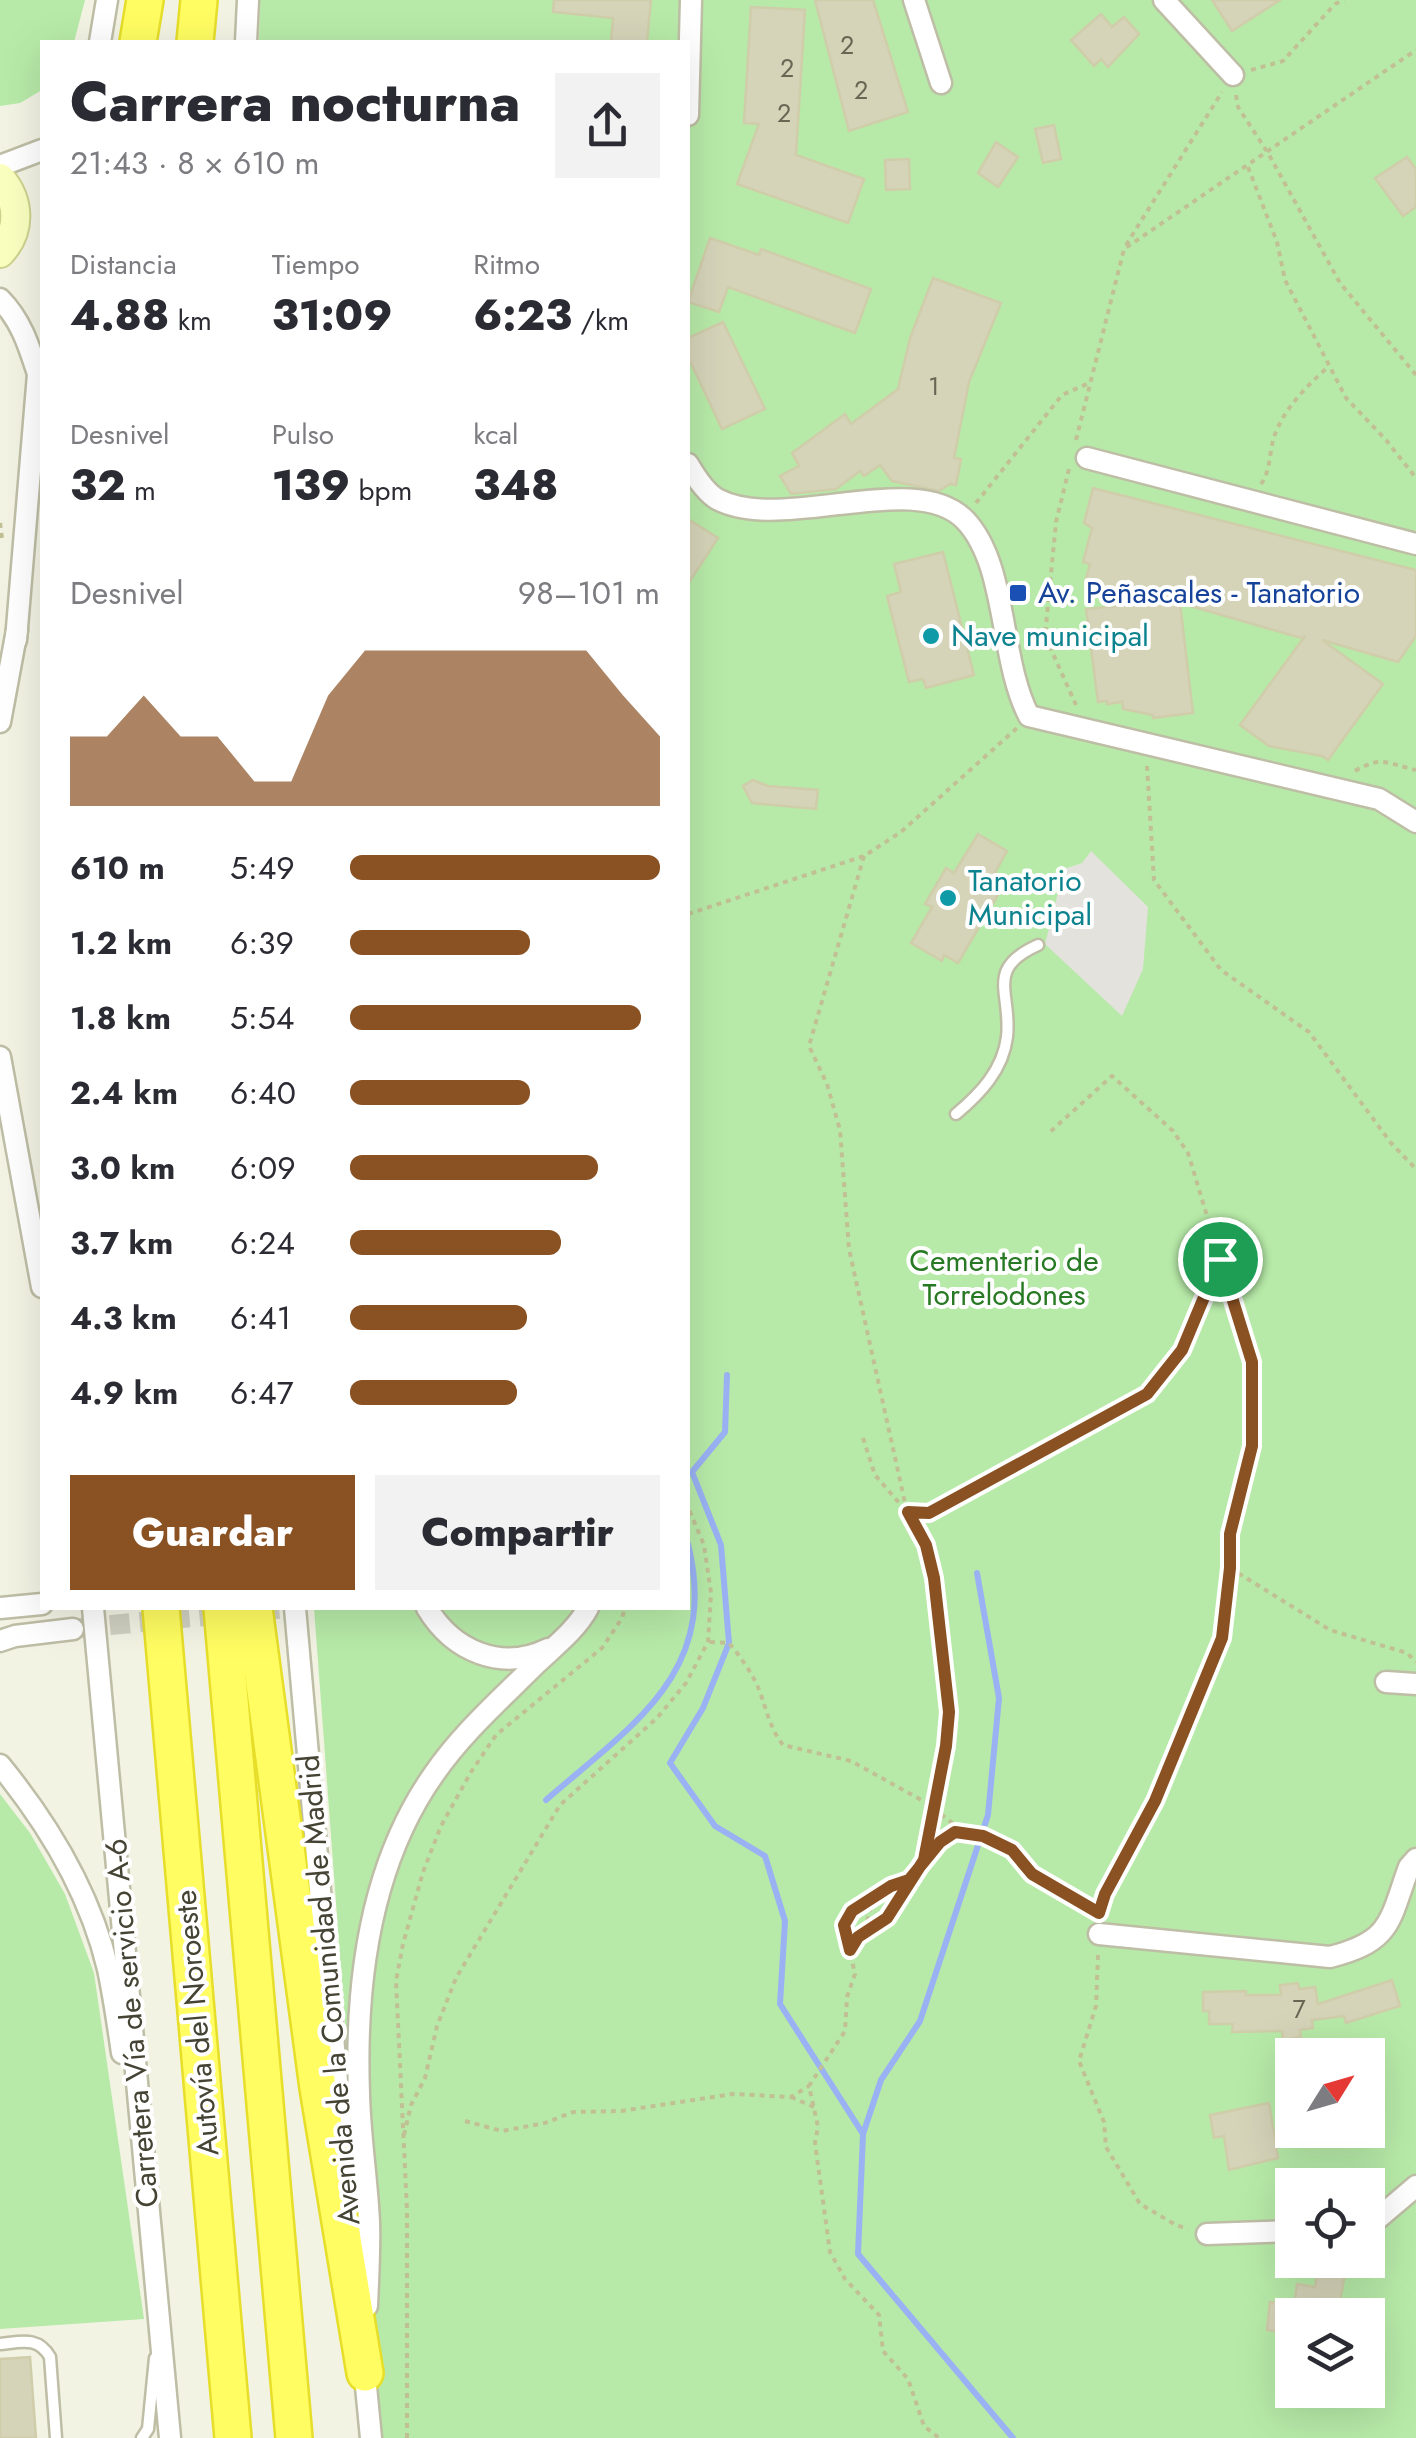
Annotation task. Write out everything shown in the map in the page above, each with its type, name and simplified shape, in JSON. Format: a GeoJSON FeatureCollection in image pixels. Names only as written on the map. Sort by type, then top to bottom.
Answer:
{"type":"FeatureCollection","features":[{"type":"Feature","properties":{"kind":"highway"},"geometry":{"type":"LineString","coordinates":[[138,40],[145,0]]}},
{"type":"Feature","properties":{"kind":"highway"},"geometry":{"type":"LineString","coordinates":[[195,40],[200,0]]}},
{"type":"Feature","properties":{"kind":"highway","name":"Autovía del Noroeste"},"geometry":{"type":"LineString","coordinates":[[161,1610],[233,2438]]}},
{"type":"Feature","properties":{"kind":"highway","name":"Autovía del Noroeste"},"geometry":{"type":"LineString","coordinates":[[222,1610],[294,2438]]}},
{"type":"Feature","properties":{"kind":"highway"},"geometry":{"type":"LineString","coordinates":[[254,1610],[318,2088],[364,2373]]}},
{"type":"Feature","properties":{"kind":"main road"},"geometry":{"type":"LineString","coordinates":[[0,178],[13,197],[16,215],[14,233],[0,254]]}},
{"type":"Feature","properties":{"kind":"street"},"geometry":{"type":"LineString","coordinates":[[100,40],[108,0]]}},
{"type":"Feature","properties":{"kind":"street"},"geometry":{"type":"LineString","coordinates":[[246,40],[248,0]]}},
{"type":"Feature","properties":{"kind":"street"},"geometry":{"type":"LineString","coordinates":[[690,40],[691,0]]}},
{"type":"Feature","properties":{"kind":"street"},"geometry":{"type":"LineString","coordinates":[[914,0],[940,82]]}},
{"type":"Feature","properties":{"kind":"street"},"geometry":{"type":"LineString","coordinates":[[1164,0],[1232,75]]}},
{"type":"Feature","properties":{"kind":"street"},"geometry":{"type":"LineString","coordinates":[[0,166],[40,151]]}},
{"type":"Feature","properties":{"kind":"street"},"geometry":{"type":"LineString","coordinates":[[0,299],[13,312],[28,340],[38,374],[16,640]]}},
{"type":"Feature","properties":{"kind":"street"},"geometry":{"type":"LineString","coordinates":[[1087,458],[1416,544]]}},
{"type":"Feature","properties":{"kind":"street"},"geometry":{"type":"LineString","coordinates":[[0,722],[16,640],[40,465]]}},
{"type":"Feature","properties":{"kind":"street"},"geometry":{"type":"LineString","coordinates":[[690,467],[713,497],[737,508],[766,510],[898,500],[936,504],[964,518],[984,548],[1025,721],[1145,742],[1380,799],[1416,822]]}},
{"type":"Feature","properties":{"kind":"street"},"geometry":{"type":"LineString","coordinates":[[0,1057],[40,1276]]}},
{"type":"Feature","properties":{"kind":"street"},"geometry":{"type":"LineString","coordinates":[[0,1608],[40,1604]]}},
{"type":"Feature","properties":{"kind":"street","name":"Carretera Vía de servicio A-6"},"geometry":{"type":"LineString","coordinates":[[94,1610],[170,2438]]}},
{"type":"Feature","properties":{"kind":"street","name":"Avenida de la Comunidad de Madrid"},"geometry":{"type":"LineString","coordinates":[[295,1610],[364,2373]]}},
{"type":"Feature","properties":{"kind":"street"},"geometry":{"type":"LineString","coordinates":[[428,1610],[453,1640],[472,1652],[493,1658],[515,1659],[557,1644]]}},
{"type":"Feature","properties":{"kind":"street"},"geometry":{"type":"LineString","coordinates":[[371,2438],[364,2373],[369,2226],[359,2094],[360,2008],[380,1884],[432,1776],[464,1734],[573,1630],[587,1610]]}},
{"type":"Feature","properties":{"kind":"street"},"geometry":{"type":"LineString","coordinates":[[0,1641],[73,1629]]}},
{"type":"Feature","properties":{"kind":"street"},"geometry":{"type":"LineString","coordinates":[[1386,1682],[1416,1684]]}},
{"type":"Feature","properties":{"kind":"street"},"geometry":{"type":"LineString","coordinates":[[0,1765],[46,1825],[89,1914],[107,1967],[123,2056],[138,2097]]}},
{"type":"Feature","properties":{"kind":"street"},"geometry":{"type":"LineString","coordinates":[[1099,1924],[1330,1957],[1358,1950],[1387,1927],[1409,1866],[1416,1860]]}},
{"type":"Feature","properties":{"kind":"street"},"geometry":{"type":"LineString","coordinates":[[1385,2213],[1416,2186]]}},
{"type":"Feature","properties":{"kind":"street"},"geometry":{"type":"LineString","coordinates":[[1207,2234],[1275,2231]]}},
{"type":"Feature","properties":{"kind":"lane"},"geometry":{"type":"LineString","coordinates":[[956,1114],[982,1094],[998,1064],[1007,1037],[1002,978],[1008,963],[1038,945]]}},
{"type":"Feature","properties":{"kind":"lane"},"geometry":{"type":"LineString","coordinates":[[142,2438],[148,2429],[159,2317]]}},
{"type":"Feature","properties":{"kind":"lane"},"geometry":{"type":"LineString","coordinates":[[0,2344],[30,2340],[44,2347],[50,2357],[56,2438]]}},
{"type":"Feature","properties":{"kind":"path"},"geometry":{"type":"LineString","coordinates":[[1078,710],[1045,636],[1056,522],[1124,249],[1232,75],[1283,61],[1335,4],[1344,0]]}},
{"type":"Feature","properties":{"kind":"path"},"geometry":{"type":"LineString","coordinates":[[1124,249],[1416,50]]}},
{"type":"Feature","properties":{"kind":"path"},"geometry":{"type":"LineString","coordinates":[[1232,75],[1238,107],[1340,283],[1416,374]]}},
{"type":"Feature","properties":{"kind":"path"},"geometry":{"type":"LineString","coordinates":[[1248,166],[1278,242],[1285,280],[1328,366],[1346,398],[1416,478]]}},
{"type":"Feature","properties":{"kind":"path"},"geometry":{"type":"LineString","coordinates":[[1254,502],[1267,476],[1275,434],[1298,394],[1328,366]]}},
{"type":"Feature","properties":{"kind":"path"},"geometry":{"type":"LineString","coordinates":[[964,518],[1062,395],[1089,384]]}},
{"type":"Feature","properties":{"kind":"path"},"geometry":{"type":"LineString","coordinates":[[690,913],[864,856],[902,832],[1025,721]]}},
{"type":"Feature","properties":{"kind":"path"},"geometry":{"type":"LineString","coordinates":[[1145,742],[1154,880],[1222,970],[1309,1032],[1391,1143],[1416,1169]]}},
{"type":"Feature","properties":{"kind":"path"},"geometry":{"type":"LineString","coordinates":[[864,856],[809,1046],[828,1084],[840,1130],[848,1248],[908,1512]]}},
{"type":"Feature","properties":{"kind":"path"},"geometry":{"type":"LineString","coordinates":[[1050,1132],[1112,1076],[1173,1132],[1188,1152],[1252,1362],[1252,1446],[1230,1534],[1222,1638],[1155,1801],[1105,1894],[1099,1924],[1096,2006],[1079,2062],[1104,2122],[1106,2147],[1140,2204],[1176,2225],[1207,2234]]}},
{"type":"Feature","properties":{"kind":"path"},"geometry":{"type":"LineString","coordinates":[[908,1512],[929,1513],[1147,1394],[1182,1350],[1220,1259]]}},
{"type":"Feature","properties":{"kind":"path"},"geometry":{"type":"LineString","coordinates":[[864,1438],[876,1475],[908,1512],[926,1545],[941,1623],[949,1712],[924,1860]]}},
{"type":"Feature","properties":{"kind":"path"},"geometry":{"type":"LineString","coordinates":[[402,2144],[411,2105],[425,2078],[437,2026],[456,1978],[560,1806],[657,1718],[686,1683],[708,1642],[711,1593],[704,1545],[690,1512]]}},
{"type":"Feature","properties":{"kind":"path"},"geometry":{"type":"LineString","coordinates":[[1230,1568],[1330,1630],[1407,1653],[1416,1663]]}},
{"type":"Feature","properties":{"kind":"path"},"geometry":{"type":"LineString","coordinates":[[407,2438],[407,2210],[396,1981],[423,1872],[440,1826],[496,1735],[602,1648],[624,1610]]}},
{"type":"Feature","properties":{"kind":"path"},"geometry":{"type":"LineString","coordinates":[[708,1642],[729,1643],[737,1652],[758,1688],[771,1728],[782,1745],[851,1761],[964,1832]]}},
{"type":"Feature","properties":{"kind":"path"},"geometry":{"type":"LineString","coordinates":[[850,1950],[865,1931],[887,1918],[924,1860],[955,1832],[983,1836],[1012,1850],[1032,1874],[1099,1924]]}},
{"type":"Feature","properties":{"kind":"path"},"geometry":{"type":"LineString","coordinates":[[791,2097],[809,2086],[845,2031],[847,1997],[855,1974],[844,1925],[852,1911],[891,1886],[909,1880]]}},
{"type":"Feature","properties":{"kind":"path"},"geometry":{"type":"LineString","coordinates":[[865,1931],[873,1898]]}},
{"type":"Feature","properties":{"kind":"path"},"geometry":{"type":"LineString","coordinates":[[809,2086],[818,2127],[815,2143],[830,2252],[846,2279],[879,2315],[883,2351],[908,2379],[924,2426],[939,2438]]}},
{"type":"Feature","properties":{"kind":"path"},"geometry":{"type":"LineString","coordinates":[[465,2121],[502,2132],[546,2124],[573,2112],[621,2111],[733,2094],[791,2097],[814,2108]]}},
{"type":"Feature","properties":{"kind":"green space"},"geometry":{"type":"Polygon","coordinates":[[[0,0],[85,0],[75,40],[40,40],[40,91],[20,103],[0,106],[0,0]]]}},
{"type":"Feature","properties":{"kind":"green space","name":"Cementerio de Torrelodones"},"geometry":{"type":"Polygon","coordinates":[[[260,0],[1416,0],[1416,2438],[376,2438],[314,1610],[690,1610],[690,40],[259,40],[260,0]]]}},
{"type":"Feature","properties":{"kind":"green space"},"geometry":{"type":"Polygon","coordinates":[[[0,1794],[30,1833],[65,1894],[94,1973],[144,2319],[0,2329],[0,1794]]]}},
{"type":"Feature","properties":{"kind":"shaded area"},"geometry":{"type":"Polygon","coordinates":[[[1091,851],[1148,907],[1143,969],[1122,1016],[1045,944],[1064,869],[1082,863],[1091,851]]]}},
{"type":"Feature","properties":{"kind":"building"},"geometry":{"type":"Polygon","coordinates":[[[554,0],[651,0],[647,40],[611,40],[613,18],[553,12],[554,0]]]}},
{"type":"Feature","properties":{"kind":"building"},"geometry":{"type":"Polygon","coordinates":[[[815,0],[873,0],[908,112],[849,131],[815,0]]]}},
{"type":"Feature","properties":{"kind":"building"},"geometry":{"type":"Polygon","coordinates":[[[1212,0],[1280,0],[1232,31],[1212,0]]]}},
{"type":"Feature","properties":{"kind":"building"},"geometry":{"type":"Polygon","coordinates":[[[751,7],[805,10],[796,155],[864,179],[848,223],[737,184],[759,124],[744,123],[751,7]]]}},
{"type":"Feature","properties":{"kind":"building"},"geometry":{"type":"Polygon","coordinates":[[[1101,14],[1112,27],[1124,17],[1139,34],[1108,67],[1101,59],[1094,66],[1071,40],[1101,14]]]}},
{"type":"Feature","properties":{"kind":"building"},"geometry":{"type":"Polygon","coordinates":[[[1054,125],[1061,159],[1043,163],[1035,129],[1054,125]]]}},
{"type":"Feature","properties":{"kind":"building"},"geometry":{"type":"Polygon","coordinates":[[[996,142],[1018,157],[998,187],[978,173],[996,142]]]}},
{"type":"Feature","properties":{"kind":"building"},"geometry":{"type":"Polygon","coordinates":[[[1407,157],[1416,169],[1416,207],[1403,216],[1375,178],[1407,157]]]}},
{"type":"Feature","properties":{"kind":"building"},"geometry":{"type":"Polygon","coordinates":[[[909,159],[910,189],[886,190],[885,160],[909,159]]]}},
{"type":"Feature","properties":{"kind":"building"},"geometry":{"type":"Polygon","coordinates":[[[710,238],[759,255],[761,249],[871,289],[855,333],[728,287],[719,312],[690,303],[710,238]]]}},
{"type":"Feature","properties":{"kind":"building"},"geometry":{"type":"Polygon","coordinates":[[[933,278],[1001,303],[969,382],[954,458],[961,459],[956,485],[939,491],[892,481],[880,465],[864,476],[860,471],[836,489],[791,494],[780,476],[799,466],[792,453],[845,414],[851,424],[898,389],[910,338],[933,278]]]}},
{"type":"Feature","properties":{"kind":"building"},"geometry":{"type":"Polygon","coordinates":[[[723,322],[765,409],[722,429],[690,361],[690,337],[723,322]]]}},
{"type":"Feature","properties":{"kind":"building"},"geometry":{"type":"Polygon","coordinates":[[[1093,488],[1416,570],[1416,636],[1398,662],[1322,640],[1383,684],[1328,760],[1269,746],[1240,725],[1305,636],[1180,603],[1193,713],[1153,718],[1123,709],[1122,702],[1098,702],[1086,609],[1168,601],[1085,582],[1090,564],[1083,562],[1092,528],[1084,523],[1093,488]]]}},
{"type":"Feature","properties":{"kind":"building"},"geometry":{"type":"Polygon","coordinates":[[[690,520],[718,538],[690,581],[690,520]]]}},
{"type":"Feature","properties":{"kind":"building","name":"Nave municipal"},"geometry":{"type":"Polygon","coordinates":[[[943,552],[974,675],[926,688],[923,679],[909,682],[887,596],[901,592],[894,564],[943,552]]]}},
{"type":"Feature","properties":{"kind":"building"},"geometry":{"type":"Polygon","coordinates":[[[753,780],[768,786],[818,790],[816,809],[752,803],[743,786],[753,780]]]}},
{"type":"Feature","properties":{"kind":"building","name":"Tanatorio Municipal"},"geometry":{"type":"Polygon","coordinates":[[[978,834],[1007,851],[991,880],[998,895],[958,963],[944,955],[942,961],[911,943],[932,907],[925,904],[946,868],[954,873],[978,834]]]}},
{"type":"Feature","properties":{"kind":"building"},"geometry":{"type":"Polygon","coordinates":[[[1392,1980],[1400,2006],[1346,2023],[1344,2016],[1312,2020],[1313,2028],[1300,2030],[1301,2037],[1283,2038],[1282,2031],[1232,2032],[1233,2024],[1209,2024],[1209,2011],[1203,2011],[1203,1992],[1281,1995],[1280,1985],[1298,1983],[1299,1989],[1315,1987],[1318,2004],[1392,1980]]]}},
{"type":"Feature","properties":{"kind":"building"},"geometry":{"type":"Polygon","coordinates":[[[1269,2103],[1278,2158],[1229,2170],[1224,2136],[1214,2138],[1210,2115],[1269,2103]]]}},
{"type":"Feature","properties":{"kind":"building"},"geometry":{"type":"Polygon","coordinates":[[[1317,2278],[1344,2278],[1341,2298],[1295,2298],[1297,2284],[1315,2287],[1317,2278]]]}},
{"type":"Feature","properties":{"kind":"building"},"geometry":{"type":"Polygon","coordinates":[[[1270,2302],[1275,2303],[1275,2331],[1267,2330],[1270,2302]]]}},
{"type":"Feature","properties":{"kind":"building"},"geometry":{"type":"Polygon","coordinates":[[[30,2357],[36,2438],[0,2438],[0,2359],[30,2357]]]}},
{"type":"Feature","properties":{"kind":"waterway"},"geometry":{"type":"LineString","coordinates":[[727,1375],[725,1432],[692,1472],[721,1545],[729,1643],[703,1708],[670,1763],[715,1826],[765,1856],[785,1921],[780,2004],[863,2134],[858,2254],[1013,2438]]}},
{"type":"Feature","properties":{"kind":"waterway"},"geometry":{"type":"LineString","coordinates":[[546,1800],[637,1720],[680,1662],[691,1628],[695,1589],[690,1557]]}},
{"type":"Feature","properties":{"kind":"waterway"},"geometry":{"type":"LineString","coordinates":[[863,2134],[881,2080],[920,2021],[988,1815],[999,1698],[977,1573]]}},
{"type":"Feature","properties":{"kind":"tunnel"},"geometry":{"type":"LineString","coordinates":[[80,1628],[266,1610]]}},
{"type":"Feature","properties":{"kind":"place","name":"Av. Peñascales - Tanatorio"},"geometry":{"type":"Point","coordinates":[1018,593]}},
{"type":"Feature","properties":{"kind":"place","name":"Nave municipal"},"geometry":{"type":"Point","coordinates":[931,636]}},
{"type":"Feature","properties":{"kind":"place","name":"Tanatorio Municipal"},"geometry":{"type":"Point","coordinates":[948,898]}},
{"type":"Feature","properties":{"kind":"route"},"geometry":{"type":"LineString","coordinates":[[1220,1259],[1182,1350],[1147,1394],[929,1513],[908,1512],[926,1545],[934,1578],[949,1712],[946,1746],[924,1860],[887,1918],[858,1937],[850,1950],[844,1925],[852,1911],[891,1886],[909,1880],[924,1860],[940,1842],[955,1832],[983,1836],[1012,1850],[1032,1874],[1099,1913],[1105,1894],[1155,1801],[1222,1638],[1230,1534],[1252,1446],[1252,1362],[1220,1259]]}}]}
